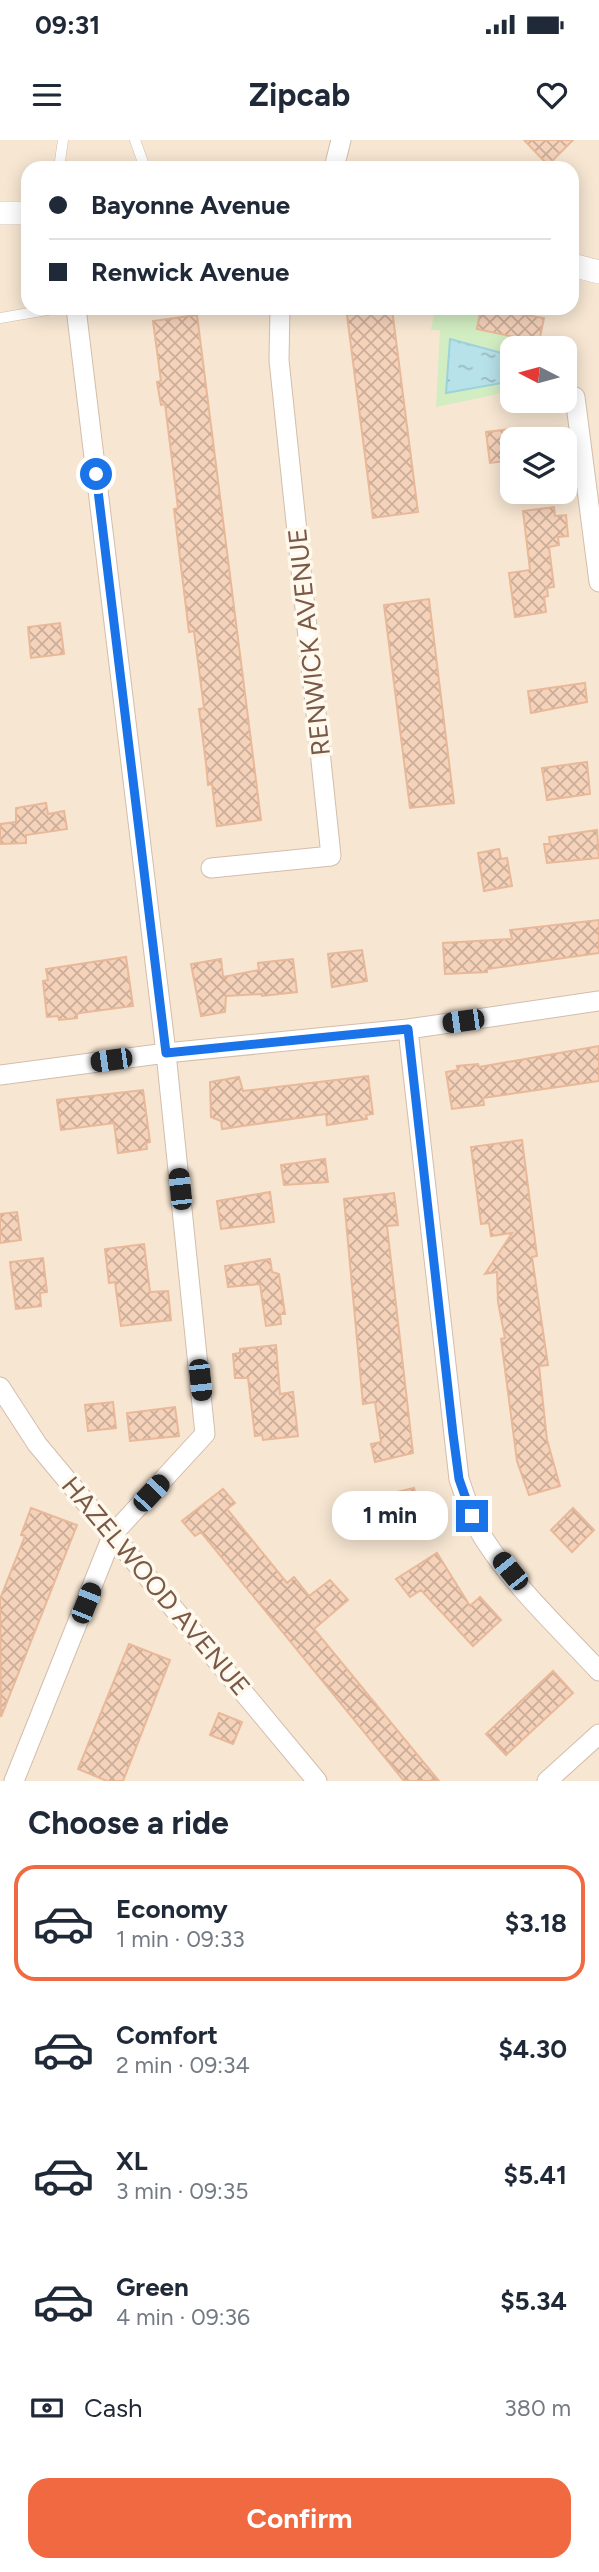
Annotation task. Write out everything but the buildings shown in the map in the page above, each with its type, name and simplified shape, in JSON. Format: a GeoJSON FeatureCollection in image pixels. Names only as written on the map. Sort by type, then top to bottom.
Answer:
{"type":"FeatureCollection","features":[{"type":"Feature","properties":{"kind":"street"},"geometry":{"type":"LineString","coordinates":[[336,161],[341,140]]}},
{"type":"Feature","properties":{"kind":"street"},"geometry":{"type":"LineString","coordinates":[[0,213],[21,213]]}},
{"type":"Feature","properties":{"kind":"street"},"geometry":{"type":"LineString","coordinates":[[579,267],[599,272]]}},
{"type":"Feature","properties":{"kind":"street"},"geometry":{"type":"LineString","coordinates":[[15,1781],[113,1534],[205,1434],[166,1053],[77,315]]}},
{"type":"Feature","properties":{"kind":"street","name":"RENWICK AVENUE"},"geometry":{"type":"LineString","coordinates":[[211,868],[331,856],[279,360],[281,315]]}},
{"type":"Feature","properties":{"kind":"street"},"geometry":{"type":"LineString","coordinates":[[577,413],[599,582]]}},
{"type":"Feature","properties":{"kind":"street"},"geometry":{"type":"LineString","coordinates":[[0,1075],[166,1053],[408,1029],[599,1001]]}},
{"type":"Feature","properties":{"kind":"street"},"geometry":{"type":"LineString","coordinates":[[408,1029],[459,1479],[472,1516],[485,1540],[522,1587],[599,1671]]}},
{"type":"Feature","properties":{"kind":"street","name":"HAZELWOOD AVENUE"},"geometry":{"type":"LineString","coordinates":[[0,1387],[37,1444],[317,1781]]}},
{"type":"Feature","properties":{"kind":"street"},"geometry":{"type":"LineString","coordinates":[[547,1781],[599,1734]]}},
{"type":"Feature","properties":{"kind":"lane"},"geometry":{"type":"LineString","coordinates":[[60,161],[63,140]]}},
{"type":"Feature","properties":{"kind":"lane"},"geometry":{"type":"LineString","coordinates":[[135,140],[142,161]]}},
{"type":"Feature","properties":{"kind":"lane"},"geometry":{"type":"LineString","coordinates":[[0,318],[21,314]]}},
{"type":"Feature","properties":{"kind":"shaded area"},"geometry":{"type":"Polygon","coordinates":[[[0,140],[599,140],[599,1781],[0,1781],[0,140]]]}},
{"type":"Feature","properties":{"kind":"green space"},"geometry":{"type":"Polygon","coordinates":[[[434,315],[480,315],[477,329],[510,336],[500,336],[500,394],[436,407],[440,330],[431,330],[434,315]]]}},
{"type":"Feature","properties":{"kind":"water"},"geometry":{"type":"Polygon","coordinates":[[[450,339],[500,352],[500,383],[446,393],[450,339]]]}},
{"type":"Feature","properties":{"kind":"route"},"geometry":{"type":"LineString","coordinates":[[96,474],[166,1053],[408,1029],[453,1434],[459,1479],[472,1516]]}}]}
